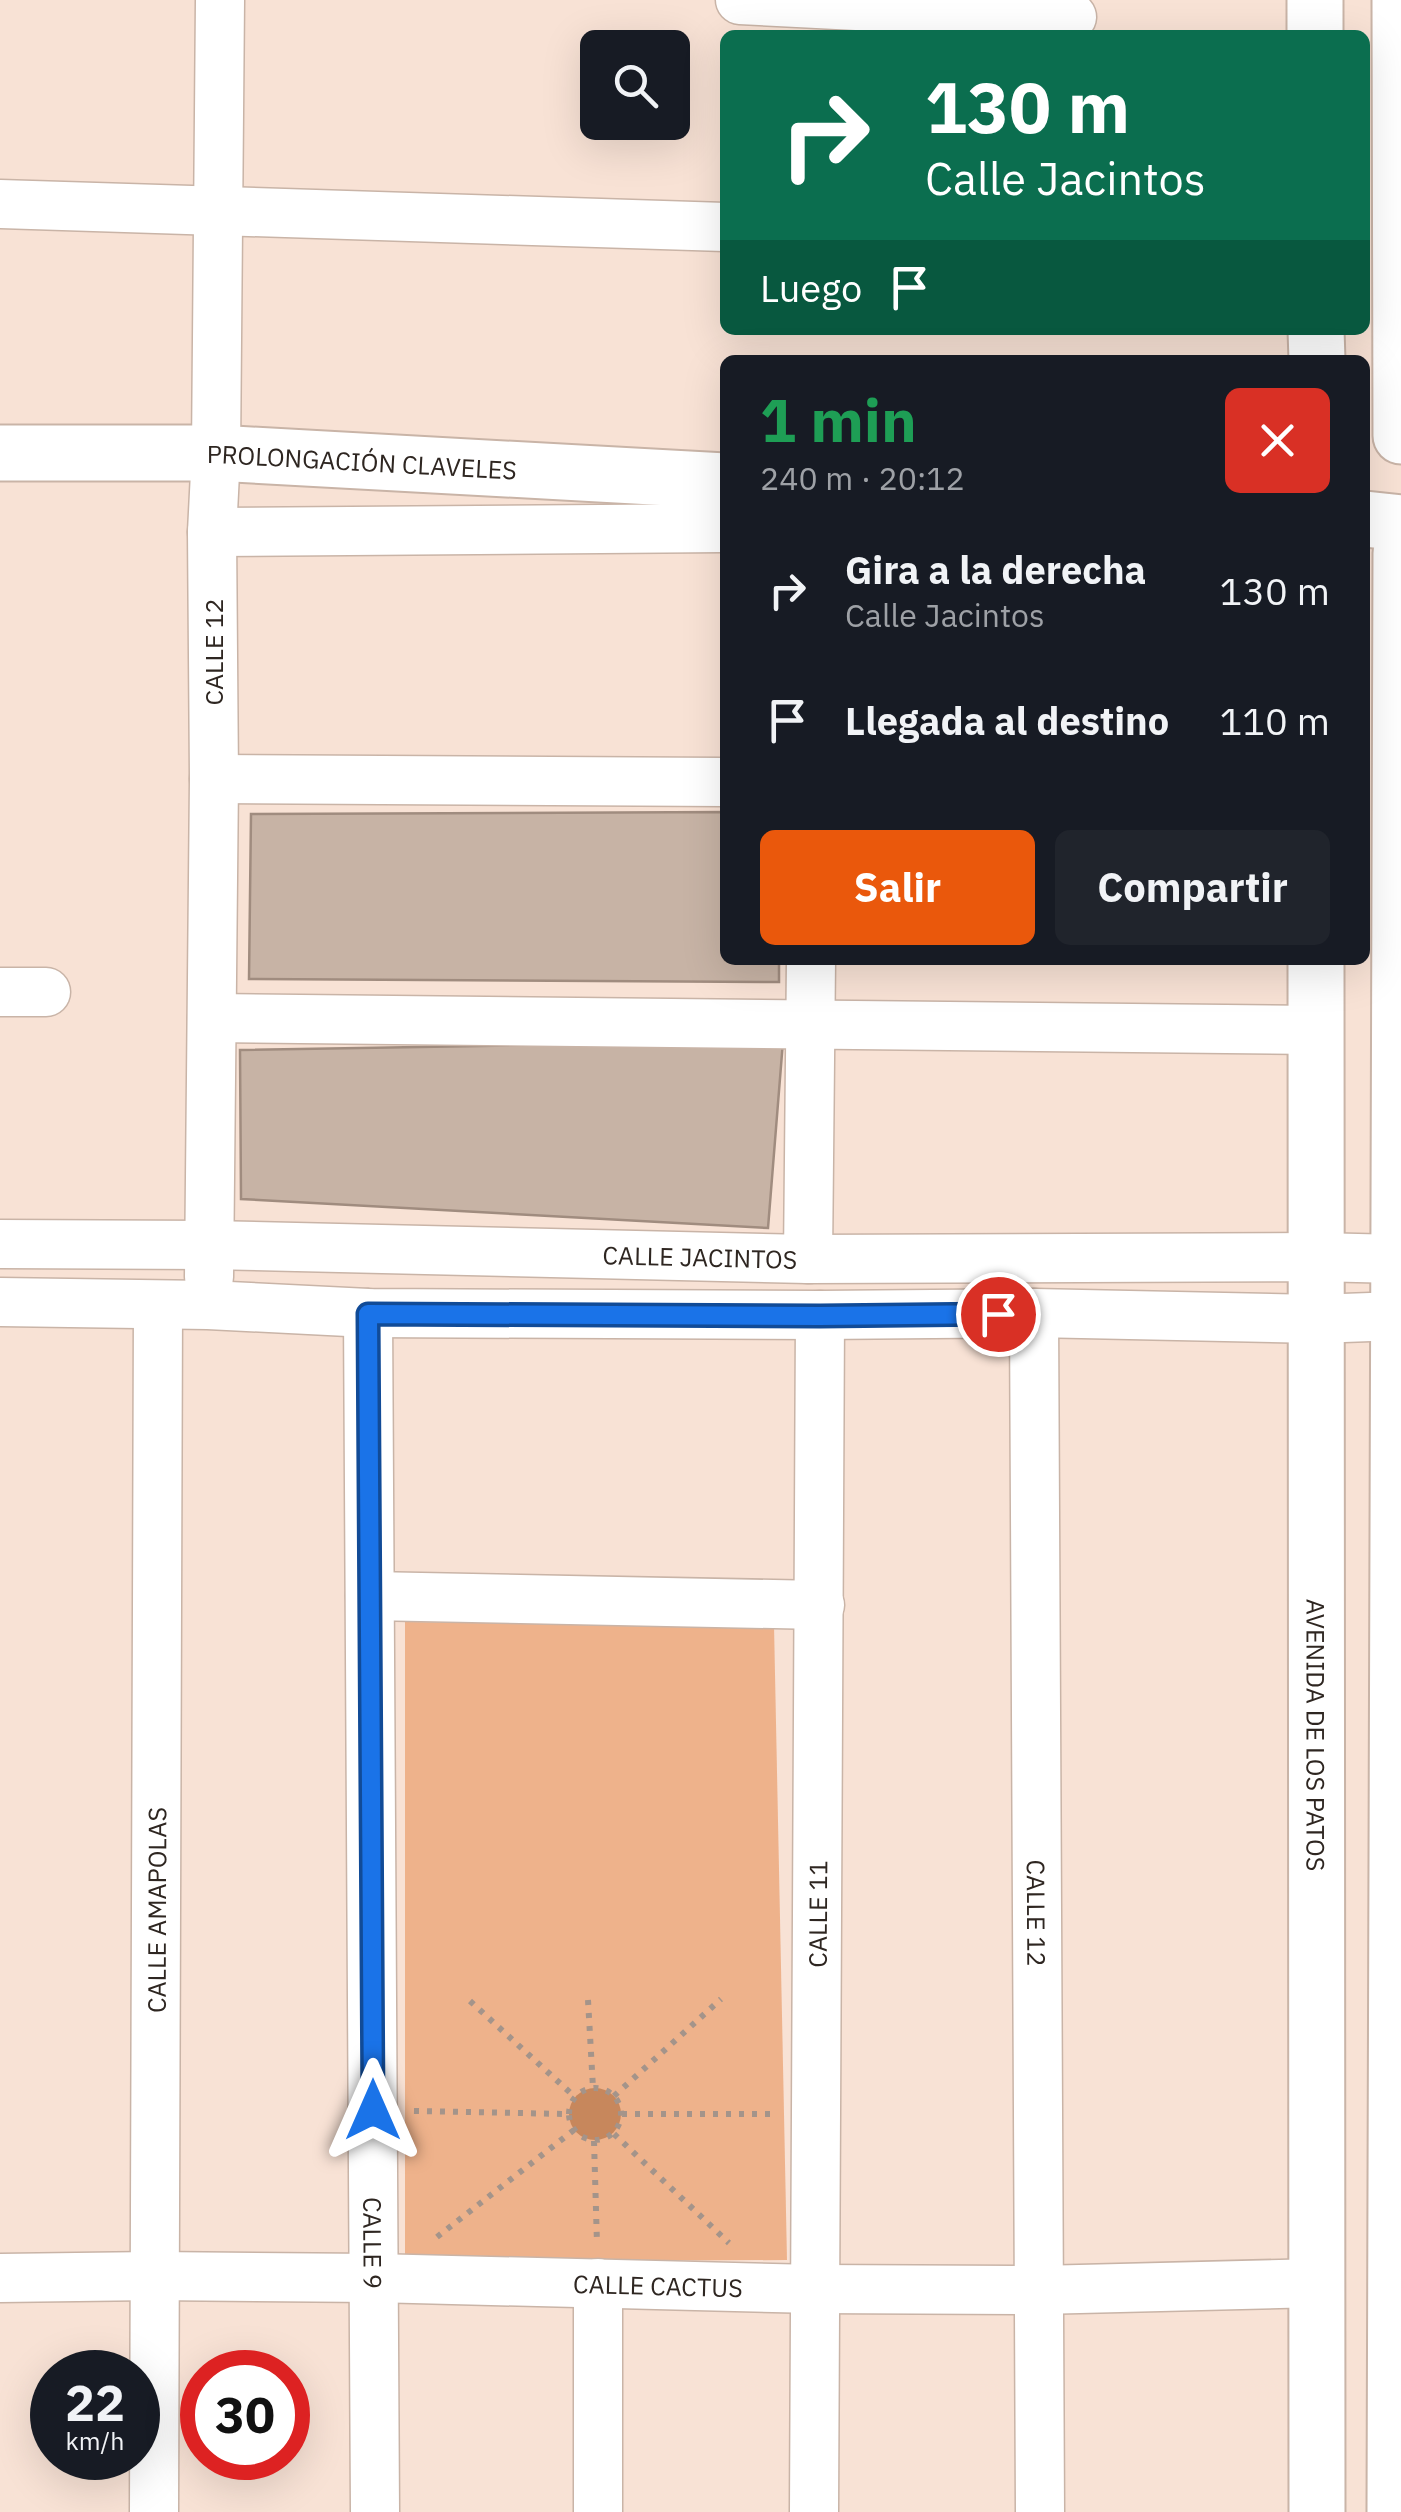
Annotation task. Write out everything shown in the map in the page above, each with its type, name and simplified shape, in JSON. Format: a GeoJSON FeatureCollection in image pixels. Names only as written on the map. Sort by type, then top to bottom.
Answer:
{"type":"FeatureCollection","features":[{"type":"Feature","properties":{"kind":"street","name":"CALLE 12"},"geometry":{"type":"LineString","coordinates":[[208,1305],[214,779],[212,532],[220,0]]}},
{"type":"Feature","properties":{"kind":"street"},"geometry":{"type":"LineString","coordinates":[[740,0],[1072,17]]}},
{"type":"Feature","properties":{"kind":"street"},"geometry":{"type":"LineString","coordinates":[[1315,0],[1315,30]]}},
{"type":"Feature","properties":{"kind":"street"},"geometry":{"type":"LineString","coordinates":[[1400,0],[1401,436]]}},
{"type":"Feature","properties":{"kind":"street"},"geometry":{"type":"LineString","coordinates":[[1370,58],[1400,58]]}},
{"type":"Feature","properties":{"kind":"street"},"geometry":{"type":"LineString","coordinates":[[0,204],[720,226]]}},
{"type":"Feature","properties":{"kind":"street","name":"PROLONGACIÓN CLAVELES"},"geometry":{"type":"LineString","coordinates":[[0,453],[216,453],[720,481]]}},
{"type":"Feature","properties":{"kind":"street"},"geometry":{"type":"LineString","coordinates":[[1370,520],[1401,523]]}},
{"type":"Feature","properties":{"kind":"street"},"geometry":{"type":"LineString","coordinates":[[212,532],[720,528]]}},
{"type":"Feature","properties":{"kind":"street"},"geometry":{"type":"LineString","coordinates":[[1394,2512],[1401,553]]}},
{"type":"Feature","properties":{"kind":"street"},"geometry":{"type":"LineString","coordinates":[[214,779],[720,782]]}},
{"type":"Feature","properties":{"kind":"street"},"geometry":{"type":"LineString","coordinates":[[808,1259],[811,965]]}},
{"type":"Feature","properties":{"kind":"street","name":"AVENIDA DE LOS PATOS"},"geometry":{"type":"LineString","coordinates":[[1316,965],[1317,2512]]}},
{"type":"Feature","properties":{"kind":"street"},"geometry":{"type":"LineString","coordinates":[[212,1018],[1316,1030]]}},
{"type":"Feature","properties":{"kind":"street","name":"CALLE JACINTOS"},"geometry":{"type":"LineString","coordinates":[[0,1244],[808,1259],[1398,1259]]}},
{"type":"Feature","properties":{"kind":"street"},"geometry":{"type":"LineString","coordinates":[[0,1302],[208,1305],[368,1314],[1398,1316]]}},
{"type":"Feature","properties":{"kind":"street","name":"CALLE AMAPOLAS"},"geometry":{"type":"LineString","coordinates":[[154,2512],[158,1305]]}},
{"type":"Feature","properties":{"kind":"street","name":"CALLE 12"},"geometry":{"type":"LineString","coordinates":[[1034,1313],[1040,2512]]}},
{"type":"Feature","properties":{"kind":"street","name":"CALLE 9"},"geometry":{"type":"LineString","coordinates":[[368,1314],[375,2512]]}},
{"type":"Feature","properties":{"kind":"street","name":"CALLE 11"},"geometry":{"type":"LineString","coordinates":[[814,2512],[820,1316]]}},
{"type":"Feature","properties":{"kind":"street"},"geometry":{"type":"LineString","coordinates":[[370,1596],[820,1604]]}},
{"type":"Feature","properties":{"kind":"street"},"geometry":{"type":"LineString","coordinates":[[598,2271],[598,2512]]}},
{"type":"Feature","properties":{"kind":"street","name":"CALLE CACTUS"},"geometry":{"type":"LineString","coordinates":[[0,2278],[374,2278],[598,2271],[815,2289],[1039,2290],[1316,2283]]}},
{"type":"Feature","properties":{"kind":"path"},"geometry":{"type":"LineString","coordinates":[[614,2096],[721,1999]]}},
{"type":"Feature","properties":{"kind":"path"},"geometry":{"type":"LineString","coordinates":[[588,2000],[593,2088]]}},
{"type":"Feature","properties":{"kind":"path"},"geometry":{"type":"LineString","coordinates":[[470,2001],[575,2097]]}},
{"type":"Feature","properties":{"kind":"path"},"geometry":{"type":"LineString","coordinates":[[593,2088],[608,2090],[614,2096],[622,2114],[614,2134],[594,2141],[579,2136],[568,2114],[575,2097],[593,2088]]}},
{"type":"Feature","properties":{"kind":"path"},"geometry":{"type":"LineString","coordinates":[[373,2110],[568,2114]]}},
{"type":"Feature","properties":{"kind":"path"},"geometry":{"type":"LineString","coordinates":[[622,2114],[784,2114]]}},
{"type":"Feature","properties":{"kind":"path"},"geometry":{"type":"LineString","coordinates":[[436,2238],[574,2130]]}},
{"type":"Feature","properties":{"kind":"path"},"geometry":{"type":"LineString","coordinates":[[614,2134],[732,2246]]}},
{"type":"Feature","properties":{"kind":"path"},"geometry":{"type":"LineString","coordinates":[[594,2141],[598,2271]]}},
{"type":"Feature","properties":{"kind":"shaded area"},"geometry":{"type":"Polygon","coordinates":[[[405,1622],[774,1625],[787,2260],[405,2262],[405,1622]]]}},
{"type":"Feature","properties":{"kind":"shaded area"},"geometry":{"type":"Polygon","coordinates":[[[595,2088],[613,2096],[621,2114],[613,2132],[595,2140],[577,2132],[569,2114],[577,2096],[595,2088]]]}},
{"type":"Feature","properties":{"kind":"building"},"geometry":{"type":"Polygon","coordinates":[[[720,812],[720,965],[779,965],[779,982],[249,979],[251,814],[720,812]]]}},
{"type":"Feature","properties":{"kind":"building"},"geometry":{"type":"Polygon","coordinates":[[[783,1041],[768,1228],[241,1199],[240,1050],[783,1041]]]}},
{"type":"Feature","properties":{"kind":"route"},"geometry":{"type":"LineString","coordinates":[[373,2110],[368,1314],[998,1314]]}}]}
